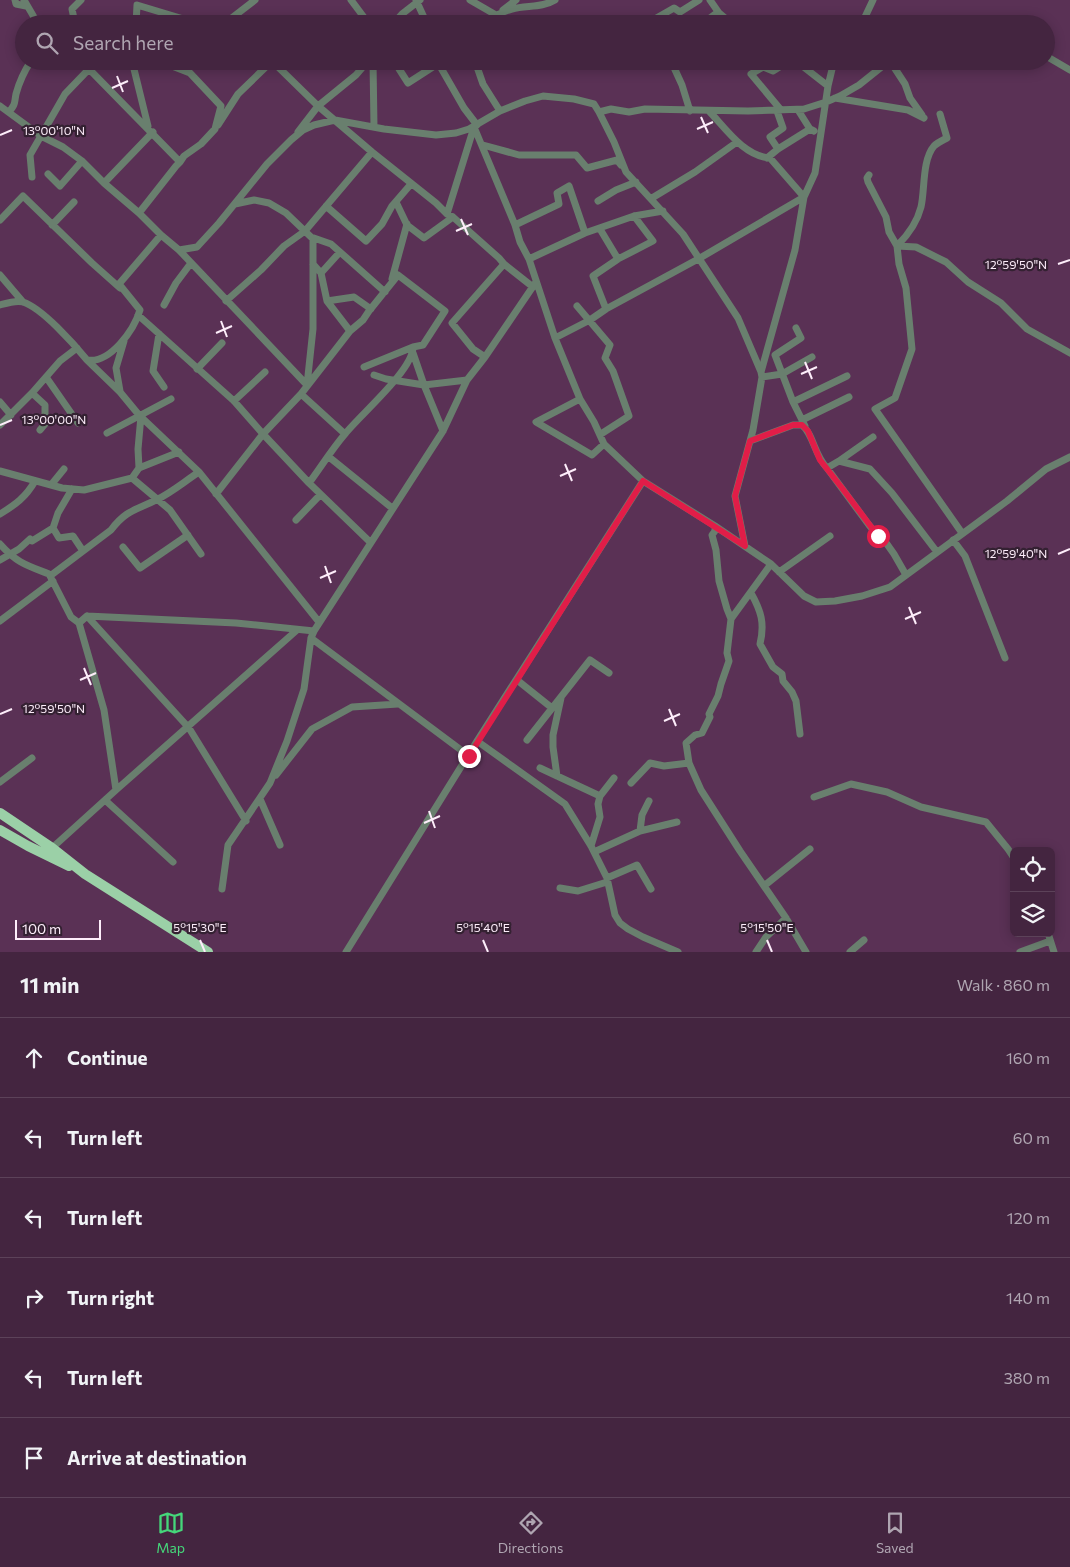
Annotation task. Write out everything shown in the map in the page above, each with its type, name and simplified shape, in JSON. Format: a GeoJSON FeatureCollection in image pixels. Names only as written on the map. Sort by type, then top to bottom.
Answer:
{"type":"FeatureCollection","features":[{"type":"Feature","properties":{"kind":"highway"},"geometry":{"type":"LineString","coordinates":[[0,813],[52,848],[85,874],[208,952]]}},
{"type":"Feature","properties":{"kind":"highway"},"geometry":{"type":"LineString","coordinates":[[0,830],[85,874]]}},
{"type":"Feature","properties":{"kind":"street"},"geometry":{"type":"LineString","coordinates":[[15,0],[16,4],[25,3],[32,15]]}},
{"type":"Feature","properties":{"kind":"street"},"geometry":{"type":"LineString","coordinates":[[73,15],[72,8],[81,0]]}},
{"type":"Feature","properties":{"kind":"street"},"geometry":{"type":"LineString","coordinates":[[236,15],[255,0]]}},
{"type":"Feature","properties":{"kind":"street"},"geometry":{"type":"LineString","coordinates":[[351,0],[362,15]]}},
{"type":"Feature","properties":{"kind":"street"},"geometry":{"type":"LineString","coordinates":[[470,0],[496,15]]}},
{"type":"Feature","properties":{"kind":"street"},"geometry":{"type":"LineString","coordinates":[[496,15],[516,0]]}},
{"type":"Feature","properties":{"kind":"street"},"geometry":{"type":"LineString","coordinates":[[496,15],[514,8],[550,3],[555,0]]}},
{"type":"Feature","properties":{"kind":"street"},"geometry":{"type":"LineString","coordinates":[[662,15],[674,8],[680,12],[699,0]]}},
{"type":"Feature","properties":{"kind":"street"},"geometry":{"type":"LineString","coordinates":[[710,0],[722,15]]}},
{"type":"Feature","properties":{"kind":"street"},"geometry":{"type":"LineString","coordinates":[[866,15],[872,0]]}},
{"type":"Feature","properties":{"kind":"street"},"geometry":{"type":"LineString","coordinates":[[401,15],[418,1],[424,15]]}},
{"type":"Feature","properties":{"kind":"street"},"geometry":{"type":"LineString","coordinates":[[136,2],[136,15]]}},
{"type":"Feature","properties":{"kind":"street"},"geometry":{"type":"LineString","coordinates":[[136,2],[139,15]]}},
{"type":"Feature","properties":{"kind":"street"},"geometry":{"type":"LineString","coordinates":[[136,2],[174,15]]}},
{"type":"Feature","properties":{"kind":"street"},"geometry":{"type":"LineString","coordinates":[[714,15],[718,12]]}},
{"type":"Feature","properties":{"kind":"street"},"geometry":{"type":"LineString","coordinates":[[1055,61],[1070,70]]}},
{"type":"Feature","properties":{"kind":"street"},"geometry":{"type":"LineString","coordinates":[[9,112],[16,103],[16,94],[26,70]]}},
{"type":"Feature","properties":{"kind":"street"},"geometry":{"type":"LineString","coordinates":[[32,176],[30,155],[65,94],[84,70]]}},
{"type":"Feature","properties":{"kind":"street"},"geometry":{"type":"LineString","coordinates":[[93,70],[180,162]]}},
{"type":"Feature","properties":{"kind":"street"},"geometry":{"type":"LineString","coordinates":[[134,70],[150,130]]}},
{"type":"Feature","properties":{"kind":"street"},"geometry":{"type":"LineString","coordinates":[[182,70],[190,73],[221,106],[215,129]]}},
{"type":"Feature","properties":{"kind":"street"},"geometry":{"type":"LineString","coordinates":[[139,213],[184,156],[201,144],[215,129],[238,94],[263,70]]}},
{"type":"Feature","properties":{"kind":"street"},"geometry":{"type":"LineString","coordinates":[[281,70],[318,106],[436,203],[500,258],[504,264],[535,285]]}},
{"type":"Feature","properties":{"kind":"street"},"geometry":{"type":"LineString","coordinates":[[178,250],[197,247],[267,164],[297,134],[318,106],[360,70]]}},
{"type":"Feature","properties":{"kind":"street"},"geometry":{"type":"LineString","coordinates":[[373,70],[374,127]]}},
{"type":"Feature","properties":{"kind":"street"},"geometry":{"type":"LineString","coordinates":[[400,70],[408,83],[427,70]]}},
{"type":"Feature","properties":{"kind":"street"},"geometry":{"type":"LineString","coordinates":[[443,70],[476,126],[520,242],[529,260],[535,285],[555,338],[580,399],[601,434],[604,444],[643,481],[771,564],[804,596],[816,602],[835,601],[862,596],[890,586],[954,540],[1046,469],[1070,457]]}},
{"type":"Feature","properties":{"kind":"street"},"geometry":{"type":"LineString","coordinates":[[478,70],[483,84],[500,111]]}},
{"type":"Feature","properties":{"kind":"street"},"geometry":{"type":"LineString","coordinates":[[676,70],[690,111]]}},
{"type":"Feature","properties":{"kind":"street"},"geometry":{"type":"LineString","coordinates":[[757,70],[751,74],[779,110],[783,128],[770,137],[778,149]]}},
{"type":"Feature","properties":{"kind":"street"},"geometry":{"type":"LineString","coordinates":[[808,70],[828,86]]}},
{"type":"Feature","properties":{"kind":"street"},"geometry":{"type":"LineString","coordinates":[[745,546],[735,496],[758,409],[762,375],[795,250],[804,197],[815,173],[832,70]]}},
{"type":"Feature","properties":{"kind":"street"},"geometry":{"type":"LineString","coordinates":[[599,112],[611,109],[629,112],[644,109],[690,111],[798,110],[835,98],[859,84],[877,70]]}},
{"type":"Feature","properties":{"kind":"street"},"geometry":{"type":"LineString","coordinates":[[835,98],[908,110],[924,118],[910,98],[905,84],[895,70]]}},
{"type":"Feature","properties":{"kind":"street"},"geometry":{"type":"LineString","coordinates":[[297,134],[314,125],[335,120],[436,135],[456,133],[476,126],[500,111],[525,101],[544,96],[553,96],[594,104],[614,142],[626,172]]}},
{"type":"Feature","properties":{"kind":"street"},"geometry":{"type":"LineString","coordinates":[[0,106],[41,136],[63,147],[139,213],[191,263],[308,385]]}},
{"type":"Feature","properties":{"kind":"street"},"geometry":{"type":"LineString","coordinates":[[798,110],[810,130],[820,134]]}},
{"type":"Feature","properties":{"kind":"street"},"geometry":{"type":"LineString","coordinates":[[709,111],[737,142],[759,157],[770,158],[804,197]]}},
{"type":"Feature","properties":{"kind":"street"},"geometry":{"type":"LineString","coordinates":[[897,246],[914,226],[921,208],[924,171],[934,146],[947,138],[940,114]]}},
{"type":"Feature","properties":{"kind":"street"},"geometry":{"type":"LineString","coordinates":[[396,202],[407,224],[424,238],[450,216],[476,126]]}},
{"type":"Feature","properties":{"kind":"street"},"geometry":{"type":"LineString","coordinates":[[104,183],[150,130]]}},
{"type":"Feature","properties":{"kind":"street"},"geometry":{"type":"LineString","coordinates":[[767,158],[778,149],[810,130]]}},
{"type":"Feature","properties":{"kind":"street"},"geometry":{"type":"LineString","coordinates":[[652,198],[695,172],[737,142]]}},
{"type":"Feature","properties":{"kind":"street"},"geometry":{"type":"LineString","coordinates":[[483,145],[519,155],[576,155],[587,168],[617,160],[626,172],[664,211],[700,258],[738,318],[762,375]]}},
{"type":"Feature","properties":{"kind":"street"},"geometry":{"type":"LineString","coordinates":[[226,301],[262,270],[284,246],[305,231],[372,152]]}},
{"type":"Feature","properties":{"kind":"street"},"geometry":{"type":"LineString","coordinates":[[48,174],[60,186],[82,162]]}},
{"type":"Feature","properties":{"kind":"street"},"geometry":{"type":"LineString","coordinates":[[869,175],[867,178],[868,182],[886,217],[889,232],[897,246],[899,264],[906,288],[912,349],[895,398],[875,409],[962,533]]}},
{"type":"Feature","properties":{"kind":"street"},"geometry":{"type":"LineString","coordinates":[[598,200],[636,182]]}},
{"type":"Feature","properties":{"kind":"street"},"geometry":{"type":"LineString","coordinates":[[326,206],[366,241],[382,224],[396,202],[411,184]]}},
{"type":"Feature","properties":{"kind":"street"},"geometry":{"type":"LineString","coordinates":[[515,225],[559,204],[557,193],[569,186],[585,233]]}},
{"type":"Feature","properties":{"kind":"street"},"geometry":{"type":"LineString","coordinates":[[0,220],[23,196],[124,291]]}},
{"type":"Feature","properties":{"kind":"street"},"geometry":{"type":"LineString","coordinates":[[555,338],[700,258],[804,197]]}},
{"type":"Feature","properties":{"kind":"street"},"geometry":{"type":"LineString","coordinates":[[235,204],[254,200],[269,203],[286,213],[313,238],[331,244],[385,292]]}},
{"type":"Feature","properties":{"kind":"street"},"geometry":{"type":"LineString","coordinates":[[52,225],[74,202]]}},
{"type":"Feature","properties":{"kind":"street"},"geometry":{"type":"LineString","coordinates":[[529,260],[585,233],[634,216],[664,211]]}},
{"type":"Feature","properties":{"kind":"street"},"geometry":{"type":"LineString","coordinates":[[606,309],[593,276],[618,259],[653,241],[634,216]]}},
{"type":"Feature","properties":{"kind":"street"},"geometry":{"type":"LineString","coordinates":[[390,285],[407,224]]}},
{"type":"Feature","properties":{"kind":"street"},"geometry":{"type":"LineString","coordinates":[[600,229],[618,259]]}},
{"type":"Feature","properties":{"kind":"street"},"geometry":{"type":"LineString","coordinates":[[120,392],[116,368],[124,340],[140,310],[119,284],[161,235]]}},
{"type":"Feature","properties":{"kind":"street"},"geometry":{"type":"LineString","coordinates":[[308,385],[313,329],[313,238]]}},
{"type":"Feature","properties":{"kind":"street"},"geometry":{"type":"LineString","coordinates":[[897,246],[916,247],[946,262],[968,282],[1001,303],[1026,330],[1070,352]]}},
{"type":"Feature","properties":{"kind":"street"},"geometry":{"type":"LineString","coordinates":[[321,273],[340,252]]}},
{"type":"Feature","properties":{"kind":"street"},"geometry":{"type":"LineString","coordinates":[[164,305],[176,283],[191,263]]}},
{"type":"Feature","properties":{"kind":"street"},"geometry":{"type":"LineString","coordinates":[[313,264],[321,273],[327,301],[350,331]]}},
{"type":"Feature","properties":{"kind":"street"},"geometry":{"type":"LineString","coordinates":[[484,357],[473,349],[452,322],[504,264]]}},
{"type":"Feature","properties":{"kind":"street"},"geometry":{"type":"LineString","coordinates":[[0,274],[23,302],[40,312],[120,392],[140,416],[180,452],[319,622]]}},
{"type":"Feature","properties":{"kind":"street"},"geometry":{"type":"LineString","coordinates":[[216,494],[263,434],[308,385],[350,331],[363,320],[398,276],[445,311],[424,345],[364,367]]}},
{"type":"Feature","properties":{"kind":"street"},"geometry":{"type":"LineString","coordinates":[[270,783],[287,741],[304,689],[313,635],[319,622],[443,431],[467,380],[535,285]]}},
{"type":"Feature","properties":{"kind":"street"},"geometry":{"type":"LineString","coordinates":[[327,301],[354,297],[370,309]]}},
{"type":"Feature","properties":{"kind":"street"},"geometry":{"type":"LineString","coordinates":[[0,305],[9,302],[23,302]]}},
{"type":"Feature","properties":{"kind":"street"},"geometry":{"type":"LineString","coordinates":[[577,306],[610,345],[605,358],[613,371],[629,416],[601,434]]}},
{"type":"Feature","properties":{"kind":"street"},"geometry":{"type":"LineString","coordinates":[[138,315],[234,401],[320,495],[370,542]]}},
{"type":"Feature","properties":{"kind":"street"},"geometry":{"type":"LineString","coordinates":[[796,328],[800,338],[775,355],[803,423],[820,460],[869,525],[878,536],[882,537],[906,575]]}},
{"type":"Feature","properties":{"kind":"street"},"geometry":{"type":"LineString","coordinates":[[159,334],[153,371],[164,387]]}},
{"type":"Feature","properties":{"kind":"street"},"geometry":{"type":"LineString","coordinates":[[87,360],[99,360],[124,340]]}},
{"type":"Feature","properties":{"kind":"street"},"geometry":{"type":"LineString","coordinates":[[198,369],[222,343]]}},
{"type":"Feature","properties":{"kind":"street"},"geometry":{"type":"LineString","coordinates":[[0,425],[60,361],[77,348]]}},
{"type":"Feature","properties":{"kind":"street"},"geometry":{"type":"LineString","coordinates":[[309,483],[345,434],[395,380],[413,350]]}},
{"type":"Feature","properties":{"kind":"street"},"geometry":{"type":"LineString","coordinates":[[413,350],[424,385],[443,431]]}},
{"type":"Feature","properties":{"kind":"street"},"geometry":{"type":"LineString","coordinates":[[762,375],[782,374],[812,358]]}},
{"type":"Feature","properties":{"kind":"street"},"geometry":{"type":"LineString","coordinates":[[234,401],[265,372]]}},
{"type":"Feature","properties":{"kind":"street"},"geometry":{"type":"LineString","coordinates":[[374,375],[386,379],[424,385],[467,380]]}},
{"type":"Feature","properties":{"kind":"street"},"geometry":{"type":"LineString","coordinates":[[794,402],[847,376]]}},
{"type":"Feature","properties":{"kind":"street"},"geometry":{"type":"LineString","coordinates":[[46,377],[78,423]]}},
{"type":"Feature","properties":{"kind":"street"},"geometry":{"type":"LineString","coordinates":[[32,393],[45,405],[45,424],[40,430]]}},
{"type":"Feature","properties":{"kind":"street"},"geometry":{"type":"LineString","coordinates":[[300,394],[345,434]]}},
{"type":"Feature","properties":{"kind":"street"},"geometry":{"type":"LineString","coordinates":[[750,441],[793,425],[802,425],[849,398]]}},
{"type":"Feature","properties":{"kind":"street"},"geometry":{"type":"LineString","coordinates":[[107,433],[171,399]]}},
{"type":"Feature","properties":{"kind":"street"},"geometry":{"type":"LineString","coordinates":[[580,399],[536,422],[592,455],[604,444]]}},
{"type":"Feature","properties":{"kind":"street"},"geometry":{"type":"LineString","coordinates":[[0,402],[11,415]]}},
{"type":"Feature","properties":{"kind":"street"},"geometry":{"type":"LineString","coordinates":[[139,468],[140,416]]}},
{"type":"Feature","properties":{"kind":"street"},"geometry":{"type":"LineString","coordinates":[[827,468],[873,438]]}},
{"type":"Feature","properties":{"kind":"street"},"geometry":{"type":"LineString","coordinates":[[0,471],[52,485],[84,490],[132,478],[139,468],[180,452]]}},
{"type":"Feature","properties":{"kind":"street"},"geometry":{"type":"LineString","coordinates":[[329,457],[392,508]]}},
{"type":"Feature","properties":{"kind":"street"},"geometry":{"type":"LineString","coordinates":[[839,460],[870,469],[892,493],[937,552]]}},
{"type":"Feature","properties":{"kind":"street"},"geometry":{"type":"LineString","coordinates":[[52,485],[64,469]]}},
{"type":"Feature","properties":{"kind":"street"},"geometry":{"type":"LineString","coordinates":[[0,621],[83,551],[112,530],[118,520],[130,511],[157,500],[198,472]]}},
{"type":"Feature","properties":{"kind":"street"},"geometry":{"type":"LineString","coordinates":[[132,478],[170,510],[201,554]]}},
{"type":"Feature","properties":{"kind":"street"},"geometry":{"type":"LineString","coordinates":[[0,514],[10,509],[27,494],[35,481]]}},
{"type":"Feature","properties":{"kind":"street"},"geometry":{"type":"LineString","coordinates":[[346,952],[477,741],[643,481]]}},
{"type":"Feature","properties":{"kind":"street"},"geometry":{"type":"LineString","coordinates":[[0,560],[30,539],[32,541],[53,528],[58,513],[72,489]]}},
{"type":"Feature","properties":{"kind":"street"},"geometry":{"type":"LineString","coordinates":[[296,520],[320,495]]}},
{"type":"Feature","properties":{"kind":"street"},"geometry":{"type":"LineString","coordinates":[[715,526],[715,532],[712,535],[716,550],[719,581],[731,619],[727,653],[729,661],[722,678],[718,696],[702,733],[695,735],[686,743],[689,763],[701,790],[786,918],[806,952]]}},
{"type":"Feature","properties":{"kind":"street"},"geometry":{"type":"LineString","coordinates":[[53,528],[59,538],[73,536],[83,551]]}},
{"type":"Feature","properties":{"kind":"street"},"geometry":{"type":"LineString","coordinates":[[123,547],[140,568],[188,535]]}},
{"type":"Feature","properties":{"kind":"street"},"geometry":{"type":"LineString","coordinates":[[779,572],[830,536]]}},
{"type":"Feature","properties":{"kind":"street"},"geometry":{"type":"LineString","coordinates":[[954,540],[965,556],[1005,658]]}},
{"type":"Feature","properties":{"kind":"street"},"geometry":{"type":"LineString","coordinates":[[0,544],[21,563],[49,574],[71,617],[79,623],[104,710],[116,790]]}},
{"type":"Feature","properties":{"kind":"street"},"geometry":{"type":"LineString","coordinates":[[731,619],[771,564]]}},
{"type":"Feature","properties":{"kind":"street"},"geometry":{"type":"LineString","coordinates":[[751,593],[759,607],[764,630],[760,644],[773,667],[782,674],[783,681],[792,692],[796,701],[800,734]]}},
{"type":"Feature","properties":{"kind":"street"},"geometry":{"type":"LineString","coordinates":[[79,623],[87,616],[236,623],[297,630],[313,635],[398,704],[469,756]]}},
{"type":"Feature","properties":{"kind":"street"},"geometry":{"type":"LineString","coordinates":[[87,616],[187,727],[246,821]]}},
{"type":"Feature","properties":{"kind":"street"},"geometry":{"type":"LineString","coordinates":[[52,848],[297,630]]}},
{"type":"Feature","properties":{"kind":"street"},"geometry":{"type":"LineString","coordinates":[[528,740],[590,660],[610,673]]}},
{"type":"Feature","properties":{"kind":"street"},"geometry":{"type":"LineString","coordinates":[[516,680],[552,708]]}},
{"type":"Feature","properties":{"kind":"street"},"geometry":{"type":"LineString","coordinates":[[557,776],[553,747],[562,696]]}},
{"type":"Feature","properties":{"kind":"street"},"geometry":{"type":"LineString","coordinates":[[222,889],[228,845],[270,783],[312,729],[352,708],[398,704]]}},
{"type":"Feature","properties":{"kind":"street"},"geometry":{"type":"LineString","coordinates":[[477,741],[565,804],[593,849],[607,880],[615,914],[620,923],[628,930],[678,952]]}},
{"type":"Feature","properties":{"kind":"street"},"geometry":{"type":"LineString","coordinates":[[0,782],[32,758]]}},
{"type":"Feature","properties":{"kind":"street"},"geometry":{"type":"LineString","coordinates":[[631,783],[650,763],[664,766],[689,763]]}},
{"type":"Feature","properties":{"kind":"street"},"geometry":{"type":"LineString","coordinates":[[540,768],[600,796]]}},
{"type":"Feature","properties":{"kind":"street"},"geometry":{"type":"LineString","coordinates":[[593,849],[600,817],[598,804],[600,796],[614,778]]}},
{"type":"Feature","properties":{"kind":"street"},"geometry":{"type":"LineString","coordinates":[[814,797],[851,784],[887,792],[921,807],[986,822],[1010,852]]}},
{"type":"Feature","properties":{"kind":"street"},"geometry":{"type":"LineString","coordinates":[[260,799],[280,845]]}},
{"type":"Feature","properties":{"kind":"street"},"geometry":{"type":"LineString","coordinates":[[105,800],[173,862]]}},
{"type":"Feature","properties":{"kind":"street"},"geometry":{"type":"LineString","coordinates":[[640,831],[642,815],[649,801]]}},
{"type":"Feature","properties":{"kind":"street"},"geometry":{"type":"LineString","coordinates":[[593,849],[640,831],[677,822]]}},
{"type":"Feature","properties":{"kind":"street"},"geometry":{"type":"LineString","coordinates":[[764,886],[810,849]]}},
{"type":"Feature","properties":{"kind":"street"},"geometry":{"type":"LineString","coordinates":[[560,888],[578,891],[607,880],[637,864],[651,889]]}},
{"type":"Feature","properties":{"kind":"street"},"geometry":{"type":"LineString","coordinates":[[756,952],[766,937],[786,918]]}},
{"type":"Feature","properties":{"kind":"street"},"geometry":{"type":"LineString","coordinates":[[1020,952],[1049,937],[1054,952]]}},
{"type":"Feature","properties":{"kind":"street"},"geometry":{"type":"LineString","coordinates":[[850,952],[864,940]]}},
{"type":"Feature","properties":{"kind":"route"},"geometry":{"type":"LineString","coordinates":[[469,756],[643,481],[745,546],[735,496],[750,441],[793,425],[802,425],[808,431],[820,460],[878,536]]}}]}
